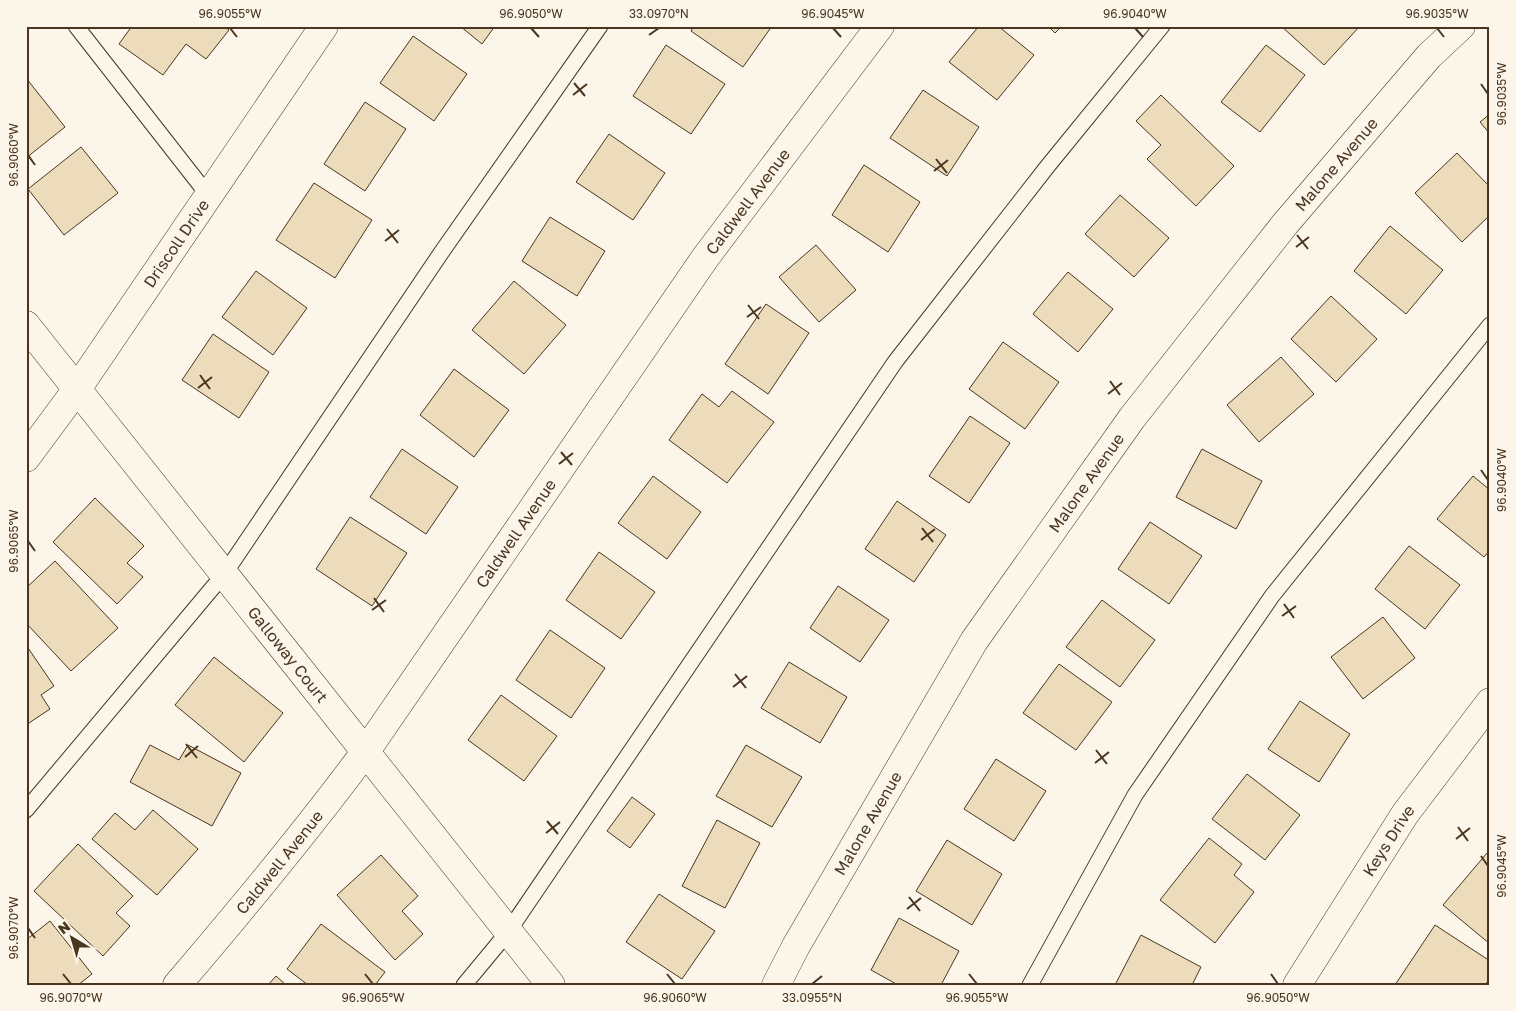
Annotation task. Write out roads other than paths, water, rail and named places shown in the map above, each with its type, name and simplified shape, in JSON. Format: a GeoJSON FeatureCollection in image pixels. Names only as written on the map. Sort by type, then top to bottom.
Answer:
{"type":"FeatureCollection","features":[{"type":"Feature","properties":{"kind":"street","name":"Driscoll Drive"},"geometry":{"type":"LineString","coordinates":[[26,458],[77,389],[324,26]]}},
{"type":"Feature","properties":{"kind":"street","name":"Caldwell Avenue"},"geometry":{"type":"LineString","coordinates":[[177,985],[252,898],[366,751],[705,258],[880,26]]}},
{"type":"Feature","properties":{"kind":"street","name":"Malone Avenue"},"geometry":{"type":"LineString","coordinates":[[776,985],[796,946],[974,641],[1121,434],[1285,224],[1429,56],[1461,26]]}},
{"type":"Feature","properties":{"kind":"street","name":"Galloway Court"},"geometry":{"type":"LineString","coordinates":[[26,325],[551,985]]}},
{"type":"Feature","properties":{"kind":"street","name":"Keys Drive"},"geometry":{"type":"LineString","coordinates":[[1297,985],[1406,814],[1490,702]]}},
{"type":"Feature","properties":{"kind":"lane"},"geometry":{"type":"LineString","coordinates":[[76,26],[208,195]]}},
{"type":"Feature","properties":{"kind":"lane"},"geometry":{"type":"LineString","coordinates":[[26,810],[225,574],[441,253],[600,26]]}},
{"type":"Feature","properties":{"kind":"lane"},"geometry":{"type":"LineString","coordinates":[[464,985],[508,932],[895,362],[1047,167],[1162,26]]}},
{"type":"Feature","properties":{"kind":"lane"},"geometry":{"type":"LineString","coordinates":[[1030,985],[1135,795],[1272,596],[1490,325]]}}]}
